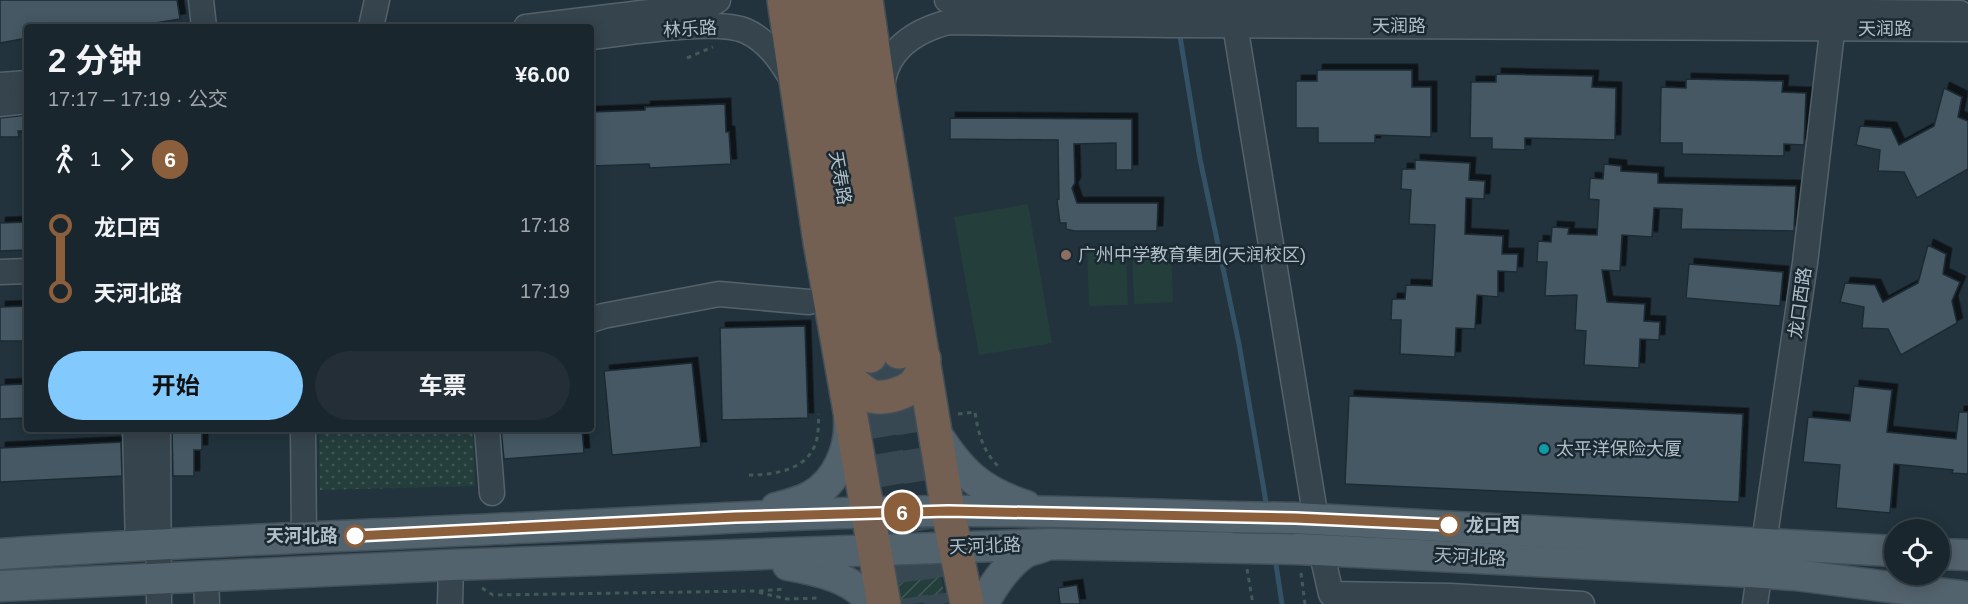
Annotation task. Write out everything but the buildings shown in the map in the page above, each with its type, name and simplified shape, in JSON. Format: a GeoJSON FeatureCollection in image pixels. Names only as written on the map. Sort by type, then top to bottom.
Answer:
{"type":"FeatureCollection","features":[{"type":"Feature","properties":{"kind":"highway"},"geometry":{"type":"LineString","coordinates":[[784,0],[820,242],[884,604]]}},
{"type":"Feature","properties":{"kind":"highway","name":"天寿路"},"geometry":{"type":"LineString","coordinates":[[811,0],[898,356]]}},
{"type":"Feature","properties":{"kind":"highway","name":"天寿路"},"geometry":{"type":"LineString","coordinates":[[840,0],[898,356]]}},
{"type":"Feature","properties":{"kind":"highway"},"geometry":{"type":"LineString","coordinates":[[866,0],[881,104],[898,356],[936,433],[954,547],[967,604]]}},
{"type":"Feature","properties":{"kind":"highway"},"geometry":{"type":"LineString","coordinates":[[844,375],[869,395],[891,396],[915,384],[920,377],[898,356]]}},
{"type":"Feature","properties":{"kind":"main road"},"geometry":{"type":"LineString","coordinates":[[735,517],[794,503],[813,495],[826,483],[846,452],[849,424],[844,375]]}},
{"type":"Feature","properties":{"kind":"main road"},"geometry":{"type":"LineString","coordinates":[[936,433],[951,457],[975,481],[1005,499],[1040,512]]}},
{"type":"Feature","properties":{"kind":"main road","name":"天河北路"},"geometry":{"type":"LineString","coordinates":[[0,554],[735,517],[948,511],[1305,518],[1884,550]]}},
{"type":"Feature","properties":{"kind":"main road","name":"天河北路"},"geometry":{"type":"LineString","coordinates":[[0,586],[44,594],[206,591],[451,565],[1051,544],[1309,549],[1761,573],[1795,575],[1968,597]]}},
{"type":"Feature","properties":{"kind":"main road"},"geometry":{"type":"LineString","coordinates":[[983,604],[1011,565],[1026,553],[1051,544]]}},
{"type":"Feature","properties":{"kind":"main road"},"geometry":{"type":"LineString","coordinates":[[1950,554],[1968,555]]}},
{"type":"Feature","properties":{"kind":"main road"},"geometry":{"type":"LineString","coordinates":[[729,556],[802,567],[829,574],[847,582],[872,604]]}},
{"type":"Feature","properties":{"kind":"street"},"geometry":{"type":"LineString","coordinates":[[201,0],[204,24]]}},
{"type":"Feature","properties":{"kind":"street"},"geometry":{"type":"LineString","coordinates":[[372,24],[377,0]]}},
{"type":"Feature","properties":{"kind":"street","name":"林乐路"},"geometry":{"type":"LineString","coordinates":[[551,24],[712,4],[718,0]]}},
{"type":"Feature","properties":{"kind":"street","name":"天润路"},"geometry":{"type":"LineString","coordinates":[[947,0],[1180,9],[1968,13]]}},
{"type":"Feature","properties":{"kind":"street","name":"天润路"},"geometry":{"type":"LineString","coordinates":[[881,104],[883,77],[893,56],[910,38],[929,27],[949,22],[1180,9],[1235,25],[1834,13],[1968,29]]}},
{"type":"Feature","properties":{"kind":"street","name":"龙口西路"},"geometry":{"type":"LineString","coordinates":[[1755,604],[1805,263],[1834,13]]}},
{"type":"Feature","properties":{"kind":"street"},"geometry":{"type":"LineString","coordinates":[[1235,25],[1305,518]]}},
{"type":"Feature","properties":{"kind":"street","name":"林乐路"},"geometry":{"type":"LineString","coordinates":[[594,37],[705,26],[722,26],[745,31],[768,46],[781,61],[798,89]]}},
{"type":"Feature","properties":{"kind":"street"},"geometry":{"type":"LineString","coordinates":[[0,85],[24,82]]}},
{"type":"Feature","properties":{"kind":"street"},"geometry":{"type":"LineString","coordinates":[[0,104],[24,101]]}},
{"type":"Feature","properties":{"kind":"street"},"geometry":{"type":"LineString","coordinates":[[0,272],[24,271]]}},
{"type":"Feature","properties":{"kind":"street"},"geometry":{"type":"LineString","coordinates":[[594,319],[719,294],[809,302]]}},
{"type":"Feature","properties":{"kind":"street"},"geometry":{"type":"LineString","coordinates":[[135,432],[138,546]]}},
{"type":"Feature","properties":{"kind":"street"},"geometry":{"type":"LineString","coordinates":[[158,432],[159,604]]}},
{"type":"Feature","properties":{"kind":"street"},"geometry":{"type":"LineString","coordinates":[[303,432],[304,538]]}},
{"type":"Feature","properties":{"kind":"street"},"geometry":{"type":"LineString","coordinates":[[487,432],[492,493]]}},
{"type":"Feature","properties":{"kind":"street"},"geometry":{"type":"LineString","coordinates":[[1309,549],[1331,594],[1581,604]]}},
{"type":"Feature","properties":{"kind":"street"},"geometry":{"type":"LineString","coordinates":[[450,604],[451,565]]}},
{"type":"Feature","properties":{"kind":"path"},"geometry":{"type":"LineString","coordinates":[[687,58],[718,45]]}},
{"type":"Feature","properties":{"kind":"path"},"geometry":{"type":"LineString","coordinates":[[975,412],[981,440],[987,453],[1003,471]]}},
{"type":"Feature","properties":{"kind":"path"},"geometry":{"type":"LineString","coordinates":[[749,475],[777,473],[798,464],[808,456],[817,439],[819,414]]}},
{"type":"Feature","properties":{"kind":"path"},"geometry":{"type":"LineString","coordinates":[[1244,547],[1253,604]]}},
{"type":"Feature","properties":{"kind":"path"},"geometry":{"type":"LineString","coordinates":[[1305,604],[1309,549]]}},
{"type":"Feature","properties":{"kind":"path"},"geometry":{"type":"LineString","coordinates":[[451,565],[493,595],[753,591],[787,599],[823,598]]}},
{"type":"Feature","properties":{"kind":"green space"},"geometry":{"type":"Polygon","coordinates":[[[1028,204],[1052,343],[979,355],[954,217],[1028,204]]]}},
{"type":"Feature","properties":{"kind":"green space"},"geometry":{"type":"Polygon","coordinates":[[[1171,246],[1173,302],[1134,304],[1132,248],[1171,246]]]}},
{"type":"Feature","properties":{"kind":"green space"},"geometry":{"type":"Polygon","coordinates":[[[1126,249],[1128,305],[1089,306],[1087,250],[1126,249]]]}},
{"type":"Feature","properties":{"kind":"green space"},"geometry":{"type":"Polygon","coordinates":[[[319,432],[473,432],[475,486],[320,490],[319,432]]]}},
{"type":"Feature","properties":{"kind":"green space"},"geometry":{"type":"Polygon","coordinates":[[[932,571],[941,577],[946,604],[898,604],[895,581],[903,576],[932,571]]]}},
{"type":"Feature","properties":{"kind":"waterway"},"geometry":{"type":"LineString","coordinates":[[1179,30],[1200,159],[1239,344],[1267,508]]}},
{"type":"Feature","properties":{"kind":"waterway"},"geometry":{"type":"LineString","coordinates":[[1275,558],[1282,604]]}},
{"type":"Feature","properties":{"kind":"tunnel"},"geometry":{"type":"LineString","coordinates":[[899,352],[941,604]]}},
{"type":"Feature","properties":{"kind":"tunnel"},"geometry":{"type":"LineString","coordinates":[[870,356],[913,604]]}},
{"type":"Feature","properties":{"kind":"bus line","name":"6"},"geometry":{"type":"LineString","coordinates":[[355,536],[735,517],[948,511],[1295,518],[1449,525]]}},
{"type":"Feature","properties":{"kind":"place","name":"广州中学教育集团(天润校区)"},"geometry":{"type":"Point","coordinates":[1066,255]}},
{"type":"Feature","properties":{"kind":"place","name":"太平洋保险大厦"},"geometry":{"type":"Point","coordinates":[1544,449]}},
{"type":"Feature","properties":{"kind":"place","name":"龙口西"},"geometry":{"type":"Point","coordinates":[1449,525]}},
{"type":"Feature","properties":{"kind":"place","name":"天河北路"},"geometry":{"type":"Point","coordinates":[355,536]}}]}
